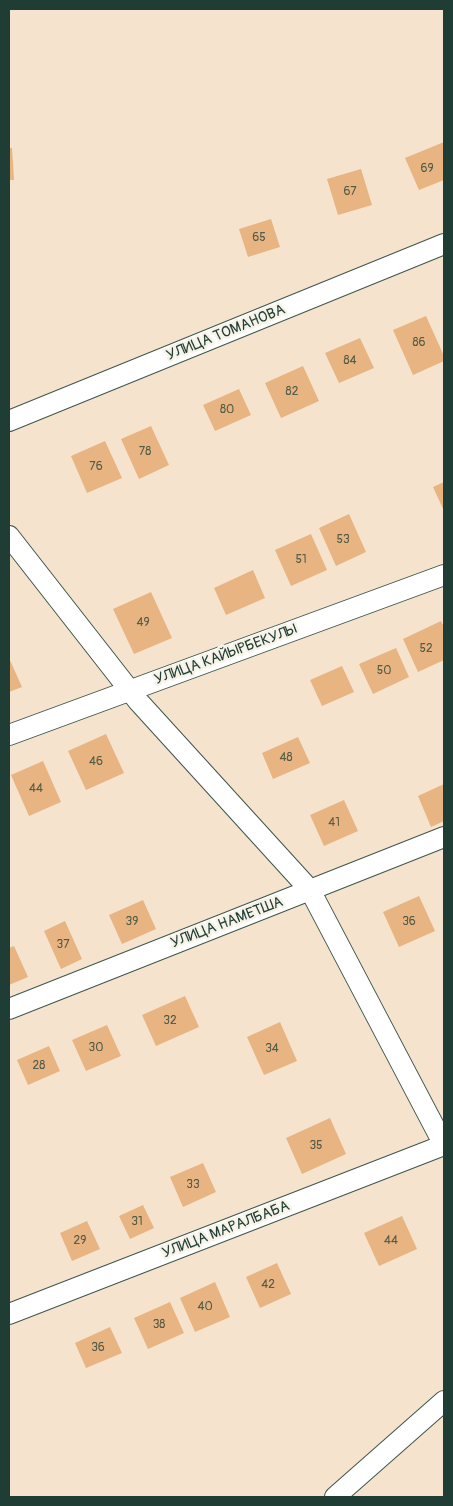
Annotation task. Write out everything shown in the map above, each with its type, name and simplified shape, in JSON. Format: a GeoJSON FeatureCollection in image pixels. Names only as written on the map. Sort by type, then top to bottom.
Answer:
{"type":"FeatureCollection","features":[{"type":"Feature","properties":{"kind":"street","name":"УЛИЦА ТОМАНОВА"},"geometry":{"type":"LineString","coordinates":[[9,422],[444,244]]}},
{"type":"Feature","properties":{"kind":"street"},"geometry":{"type":"LineString","coordinates":[[9,536],[130,690],[310,890],[444,1145]]}},
{"type":"Feature","properties":{"kind":"street","name":"УЛИЦА КАЙЫРБЕКУЛЫ"},"geometry":{"type":"LineString","coordinates":[[9,736],[444,575]]}},
{"type":"Feature","properties":{"kind":"street","name":"УЛИЦА НАМЕТША"},"geometry":{"type":"LineString","coordinates":[[9,1008],[444,837]]}},
{"type":"Feature","properties":{"kind":"street","name":"УЛИЦА МАРАЛБАБА"},"geometry":{"type":"LineString","coordinates":[[9,1314],[444,1145]]}},
{"type":"Feature","properties":{"kind":"street"},"geometry":{"type":"LineString","coordinates":[[335,1497],[444,1402]]}},
{"type":"Feature","properties":{"kind":"building"},"geometry":{"type":"Polygon","coordinates":[[[444,142],[444,180],[419,190],[405,158],[444,142]]]}},
{"type":"Feature","properties":{"kind":"building"},"geometry":{"type":"Polygon","coordinates":[[[9,148],[12,148],[14,180],[9,180],[9,148]]]}},
{"type":"Feature","properties":{"kind":"building"},"geometry":{"type":"Polygon","coordinates":[[[361,169],[372,205],[338,215],[327,179],[361,169]]]}},
{"type":"Feature","properties":{"kind":"building"},"geometry":{"type":"Polygon","coordinates":[[[271,219],[280,247],[248,257],[239,229],[271,219]]]}},
{"type":"Feature","properties":{"kind":"building"},"geometry":{"type":"Polygon","coordinates":[[[426,316],[444,356],[444,361],[413,375],[393,330],[426,316]]]}},
{"type":"Feature","properties":{"kind":"building"},"geometry":{"type":"Polygon","coordinates":[[[360,338],[374,368],[339,383],[325,353],[360,338]]]}},
{"type":"Feature","properties":{"kind":"building"},"geometry":{"type":"Polygon","coordinates":[[[303,366],[319,401],[281,418],[265,383],[303,366]]]}},
{"type":"Feature","properties":{"kind":"building"},"geometry":{"type":"Polygon","coordinates":[[[239,389],[251,415],[215,431],[203,405],[239,389]]]}},
{"type":"Feature","properties":{"kind":"building"},"geometry":{"type":"Polygon","coordinates":[[[151,426],[169,465],[139,479],[121,439],[151,426]]]}},
{"type":"Feature","properties":{"kind":"building"},"geometry":{"type":"Polygon","coordinates":[[[105,441],[122,478],[87,493],[71,456],[105,441]]]}},
{"type":"Feature","properties":{"kind":"building"},"geometry":{"type":"Polygon","coordinates":[[[444,482],[444,511],[433,487],[444,482]]]}},
{"type":"Feature","properties":{"kind":"building"},"geometry":{"type":"Polygon","coordinates":[[[349,514],[366,552],[336,566],[319,528],[349,514]]]}},
{"type":"Feature","properties":{"kind":"building"},"geometry":{"type":"Polygon","coordinates":[[[311,534],[327,570],[291,586],[275,550],[311,534]]]}},
{"type":"Feature","properties":{"kind":"building"},"geometry":{"type":"Polygon","coordinates":[[[253,570],[265,598],[226,615],[214,588],[253,570]]]}},
{"type":"Feature","properties":{"kind":"building"},"geometry":{"type":"Polygon","coordinates":[[[151,592],[172,638],[134,654],[113,609],[151,592]]]}},
{"type":"Feature","properties":{"kind":"building"},"geometry":{"type":"Polygon","coordinates":[[[441,621],[444,627],[444,660],[418,672],[403,639],[441,621]]]}},
{"type":"Feature","properties":{"kind":"building"},"geometry":{"type":"Polygon","coordinates":[[[396,648],[409,677],[373,694],[359,664],[396,648]]]}},
{"type":"Feature","properties":{"kind":"building"},"geometry":{"type":"Polygon","coordinates":[[[9,658],[22,687],[9,692],[9,658]]]}},
{"type":"Feature","properties":{"kind":"building"},"geometry":{"type":"Polygon","coordinates":[[[342,666],[354,692],[322,706],[310,680],[342,666]]]}},
{"type":"Feature","properties":{"kind":"building"},"geometry":{"type":"Polygon","coordinates":[[[106,734],[124,773],[86,790],[68,751],[106,734]]]}},
{"type":"Feature","properties":{"kind":"building"},"geometry":{"type":"Polygon","coordinates":[[[298,737],[310,763],[273,779],[262,753],[298,737]]]}},
{"type":"Feature","properties":{"kind":"building"},"geometry":{"type":"Polygon","coordinates":[[[43,761],[61,802],[29,816],[11,775],[43,761]]]}},
{"type":"Feature","properties":{"kind":"building"},"geometry":{"type":"Polygon","coordinates":[[[444,784],[444,821],[431,827],[418,796],[444,784]]]}},
{"type":"Feature","properties":{"kind":"building"},"geometry":{"type":"Polygon","coordinates":[[[344,800],[358,831],[324,846],[310,815],[344,800]]]}},
{"type":"Feature","properties":{"kind":"building"},"geometry":{"type":"Polygon","coordinates":[[[419,896],[435,931],[399,947],[383,912],[419,896]]]}},
{"type":"Feature","properties":{"kind":"building"},"geometry":{"type":"Polygon","coordinates":[[[143,900],[156,929],[122,944],[109,915],[143,900]]]}},
{"type":"Feature","properties":{"kind":"building"},"geometry":{"type":"Polygon","coordinates":[[[65,921],[82,959],[61,969],[44,931],[65,921]]]}},
{"type":"Feature","properties":{"kind":"building"},"geometry":{"type":"Polygon","coordinates":[[[14,946],[28,977],[9,985],[9,948],[14,946]]]}},
{"type":"Feature","properties":{"kind":"building"},"geometry":{"type":"Polygon","coordinates":[[[185,996],[199,1027],[156,1046],[142,1015],[185,996]]]}},
{"type":"Feature","properties":{"kind":"building"},"geometry":{"type":"Polygon","coordinates":[[[280,1022],[297,1061],[264,1075],[247,1037],[280,1022]]]}},
{"type":"Feature","properties":{"kind":"building"},"geometry":{"type":"Polygon","coordinates":[[[107,1025],[121,1056],[86,1071],[72,1040],[107,1025]]]}},
{"type":"Feature","properties":{"kind":"building"},"geometry":{"type":"Polygon","coordinates":[[[49,1046],[60,1071],[28,1085],[17,1060],[49,1046]]]}},
{"type":"Feature","properties":{"kind":"building"},"geometry":{"type":"Polygon","coordinates":[[[330,1118],[346,1154],[302,1174],[286,1138],[330,1118]]]}},
{"type":"Feature","properties":{"kind":"building"},"geometry":{"type":"Polygon","coordinates":[[[203,1163],[216,1192],[183,1207],[170,1177],[203,1163]]]}},
{"type":"Feature","properties":{"kind":"building"},"geometry":{"type":"Polygon","coordinates":[[[143,1205],[154,1228],[130,1239],[119,1216],[143,1205]]]}},
{"type":"Feature","properties":{"kind":"building"},"geometry":{"type":"Polygon","coordinates":[[[402,1216],[417,1249],[379,1266],[364,1233],[402,1216]]]}},
{"type":"Feature","properties":{"kind":"building"},"geometry":{"type":"Polygon","coordinates":[[[87,1221],[100,1249],[72,1261],[60,1233],[87,1221]]]}},
{"type":"Feature","properties":{"kind":"building"},"geometry":{"type":"Polygon","coordinates":[[[277,1263],[291,1294],[260,1308],[246,1277],[277,1263]]]}},
{"type":"Feature","properties":{"kind":"building"},"geometry":{"type":"Polygon","coordinates":[[[215,1282],[230,1317],[195,1332],[180,1298],[215,1282]]]}},
{"type":"Feature","properties":{"kind":"building"},"geometry":{"type":"Polygon","coordinates":[[[170,1302],[184,1333],[148,1349],[134,1318],[170,1302]]]}},
{"type":"Feature","properties":{"kind":"building"},"geometry":{"type":"Polygon","coordinates":[[[110,1327],[122,1353],[86,1368],[75,1343],[110,1327]]]}}]}
